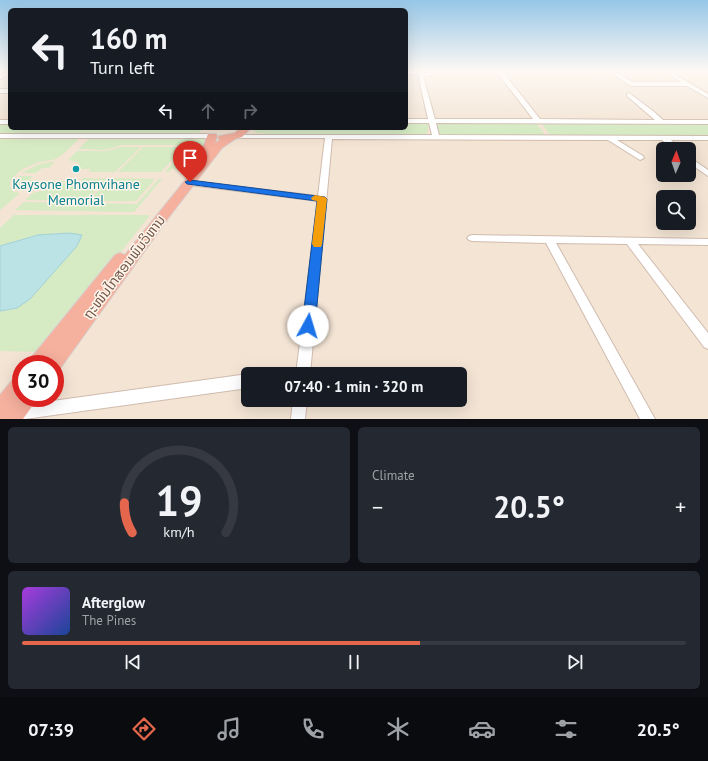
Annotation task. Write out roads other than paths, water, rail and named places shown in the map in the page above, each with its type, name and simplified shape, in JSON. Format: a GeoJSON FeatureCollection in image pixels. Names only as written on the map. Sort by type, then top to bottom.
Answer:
{"type":"FeatureCollection","features":[{"type":"Feature","properties":{"kind":"highway","name":"ຖະໜົນໄກສອນພົມວິຫານ"},"geometry":{"type":"LineString","coordinates":[[45,355],[218,146],[244,130]]}},
{"type":"Feature","properties":{"kind":"highway","name":"ຖະໜົນໄກສອນພົມວິຫານ"},"geometry":{"type":"LineString","coordinates":[[59,355],[190,179],[209,146],[210,132]]}},
{"type":"Feature","properties":{"kind":"highway"},"geometry":{"type":"LineString","coordinates":[[210,132],[220,138],[233,137]]}},
{"type":"Feature","properties":{"kind":"street"},"geometry":{"type":"LineString","coordinates":[[424,91],[436,137]]}},
{"type":"Feature","properties":{"kind":"street"},"geometry":{"type":"LineString","coordinates":[[514,91],[538,121]]}},
{"type":"Feature","properties":{"kind":"street"},"geometry":{"type":"LineString","coordinates":[[699,91],[708,96]]}},
{"type":"Feature","properties":{"kind":"street"},"geometry":{"type":"LineString","coordinates":[[629,95],[660,121]]}},
{"type":"Feature","properties":{"kind":"street"},"geometry":{"type":"LineString","coordinates":[[408,121],[708,122]]}},
{"type":"Feature","properties":{"kind":"street"},"geometry":{"type":"LineString","coordinates":[[0,136],[210,132]]}},
{"type":"Feature","properties":{"kind":"street"},"geometry":{"type":"LineString","coordinates":[[233,137],[708,138]]}},
{"type":"Feature","properties":{"kind":"street"},"geometry":{"type":"LineString","coordinates":[[303,367],[329,137]]}},
{"type":"Feature","properties":{"kind":"street"},"geometry":{"type":"LineString","coordinates":[[610,138],[640,158]]}},
{"type":"Feature","properties":{"kind":"street"},"geometry":{"type":"LineString","coordinates":[[664,138],[669,142]]}},
{"type":"Feature","properties":{"kind":"street"},"geometry":{"type":"LineString","coordinates":[[696,165],[708,174]]}},
{"type":"Feature","properties":{"kind":"street"},"geometry":{"type":"LineString","coordinates":[[190,179],[322,199]]}},
{"type":"Feature","properties":{"kind":"street"},"geometry":{"type":"LineString","coordinates":[[472,238],[708,242]]}},
{"type":"Feature","properties":{"kind":"street"},"geometry":{"type":"LineString","coordinates":[[549,239],[648,419]]}},
{"type":"Feature","properties":{"kind":"street"},"geometry":{"type":"LineString","coordinates":[[629,240],[708,343]]}},
{"type":"Feature","properties":{"kind":"street"},"geometry":{"type":"LineString","coordinates":[[13,411],[241,382]]}},
{"type":"Feature","properties":{"kind":"street"},"geometry":{"type":"LineString","coordinates":[[298,419],[299,407]]}},
{"type":"Feature","properties":{"kind":"water"},"geometry":{"type":"Polygon","coordinates":[[[69,233],[82,235],[77,246],[30,299],[17,308],[0,311],[0,246],[38,235],[69,233]]]}},
{"type":"Feature","properties":{"kind":"place","name":"Kaysone Phomvihane Memorial"},"geometry":{"type":"Point","coordinates":[76,169]}}]}
